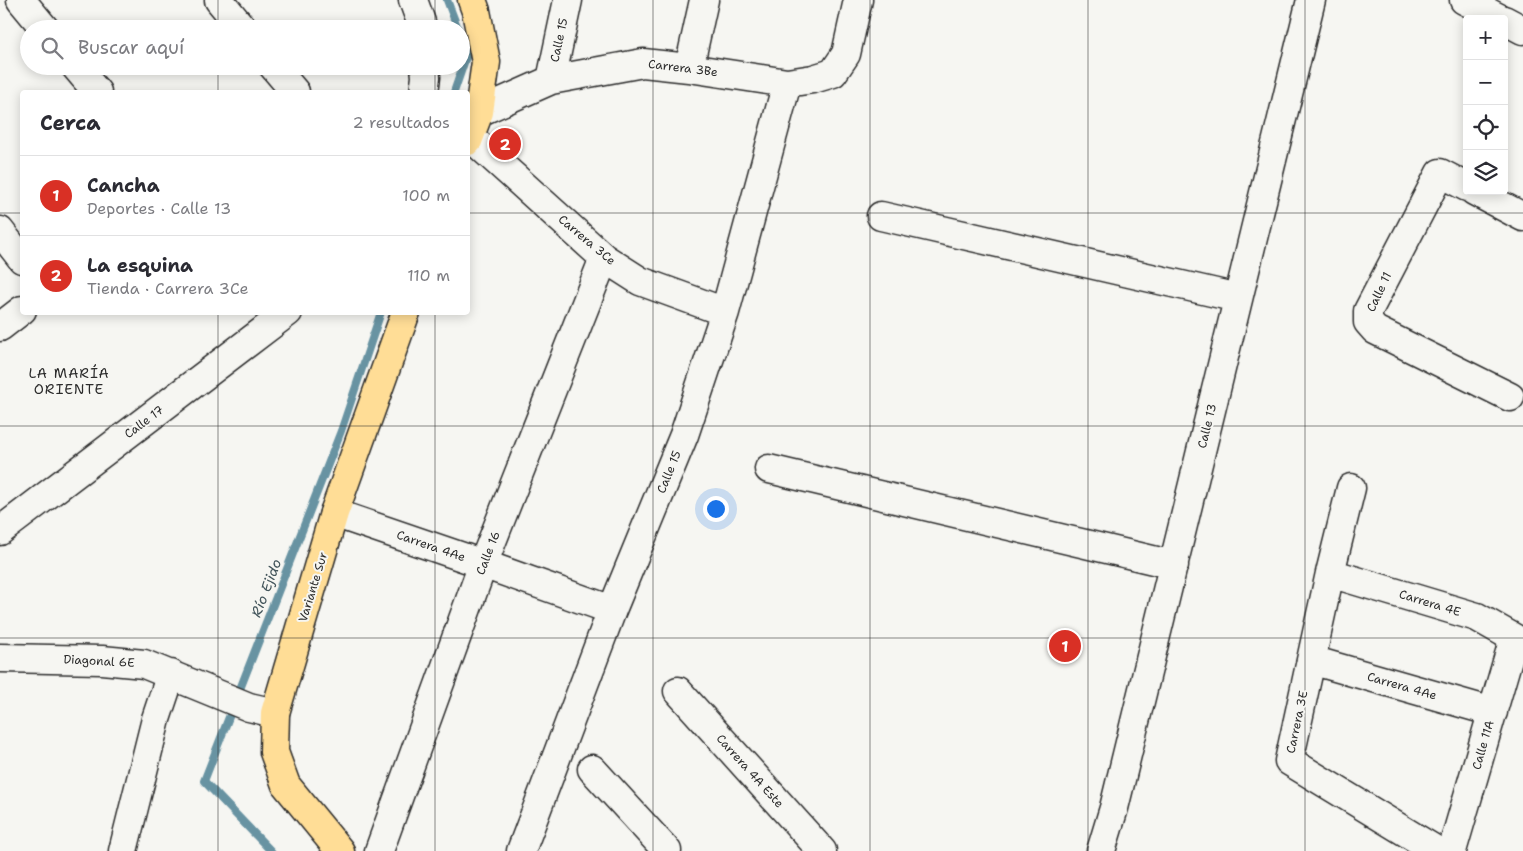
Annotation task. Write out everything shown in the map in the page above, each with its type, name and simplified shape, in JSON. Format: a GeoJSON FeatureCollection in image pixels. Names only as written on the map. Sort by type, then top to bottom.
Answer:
{"type":"FeatureCollection","features":[{"type":"Feature","properties":{"kind":"main road"},"geometry":{"type":"LineString","coordinates":[[470,123],[486,62],[472,0]]}},
{"type":"Feature","properties":{"kind":"main road","name":"Variante Sur"},"geometry":{"type":"LineString","coordinates":[[340,851],[286,785],[274,752],[275,713],[334,514],[405,315]]}},
{"type":"Feature","properties":{"kind":"street"},"geometry":{"type":"LineString","coordinates":[[21,0],[38,20]]}},
{"type":"Feature","properties":{"kind":"street"},"geometry":{"type":"LineString","coordinates":[[219,0],[236,20]]}},
{"type":"Feature","properties":{"kind":"street"},"geometry":{"type":"LineString","coordinates":[[413,0],[420,20]]}},
{"type":"Feature","properties":{"kind":"street","name":"Calle 15"},"geometry":{"type":"LineString","coordinates":[[551,80],[568,0]]}},
{"type":"Feature","properties":{"kind":"street"},"geometry":{"type":"LineString","coordinates":[[689,68],[704,0]]}},
{"type":"Feature","properties":{"kind":"street","name":"Carrera 3Be"},"geometry":{"type":"LineString","coordinates":[[470,123],[551,80],[643,64],[689,68],[787,83],[813,79],[833,72],[846,54],[858,0]]}},
{"type":"Feature","properties":{"kind":"street","name":"Calle 13"},"geometry":{"type":"LineString","coordinates":[[1101,851],[1114,808],[1174,565],[1311,0]]}},
{"type":"Feature","properties":{"kind":"street"},"geometry":{"type":"LineString","coordinates":[[1464,0],[1493,15]]}},
{"type":"Feature","properties":{"kind":"street"},"geometry":{"type":"LineString","coordinates":[[1508,22],[1523,30]]}},
{"type":"Feature","properties":{"kind":"street"},"geometry":{"type":"LineString","coordinates":[[83,75],[95,90]]}},
{"type":"Feature","properties":{"kind":"street"},"geometry":{"type":"LineString","coordinates":[[281,75],[293,90]]}},
{"type":"Feature","properties":{"kind":"street"},"geometry":{"type":"LineString","coordinates":[[424,90],[426,75]]}},
{"type":"Feature","properties":{"kind":"street","name":"Calle 15"},"geometry":{"type":"LineString","coordinates":[[521,851],[612,610],[684,435],[725,312],[787,83]]}},
{"type":"Feature","properties":{"kind":"street","name":"Carrera 3Ce"},"geometry":{"type":"LineString","coordinates":[[470,123],[604,258],[640,281],[725,312]]}},
{"type":"Feature","properties":{"kind":"street","name":"Calle 11"},"geometry":{"type":"LineString","coordinates":[[1463,185],[1440,173],[1368,311],[1368,322],[1375,330],[1510,397]]}},
{"type":"Feature","properties":{"kind":"street"},"geometry":{"type":"LineString","coordinates":[[1482,195],[1523,217]]}},
{"type":"Feature","properties":{"kind":"street"},"geometry":{"type":"LineString","coordinates":[[881,216],[1238,298]]}},
{"type":"Feature","properties":{"kind":"street"},"geometry":{"type":"LineString","coordinates":[[0,231],[20,256]]}},
{"type":"Feature","properties":{"kind":"street","name":"Calle 16"},"geometry":{"type":"LineString","coordinates":[[378,851],[483,564],[604,258]]}},
{"type":"Feature","properties":{"kind":"street"},"geometry":{"type":"LineString","coordinates":[[0,327],[20,312]]}},
{"type":"Feature","properties":{"kind":"street","name":"Calle 17"},"geometry":{"type":"LineString","coordinates":[[0,531],[284,315]]}},
{"type":"Feature","properties":{"kind":"street"},"geometry":{"type":"LineString","coordinates":[[769,469],[1174,565]]}},
{"type":"Feature","properties":{"kind":"street"},"geometry":{"type":"LineString","coordinates":[[1330,573],[1351,488]]}},
{"type":"Feature","properties":{"kind":"street","name":"Carrera 4Ae"},"geometry":{"type":"LineString","coordinates":[[334,514],[612,610]]}},
{"type":"Feature","properties":{"kind":"street","name":"Carrera 4E"},"geometry":{"type":"LineString","coordinates":[[1330,573],[1478,617],[1519,643]]}},
{"type":"Feature","properties":{"kind":"street","name":"Carrera 3E"},"geometry":{"type":"LineString","coordinates":[[1330,573],[1289,761],[1437,851]]}},
{"type":"Feature","properties":{"kind":"street","name":"Calle 11A"},"geometry":{"type":"LineString","coordinates":[[1452,851],[1493,712],[1519,643]]}},
{"type":"Feature","properties":{"kind":"street","name":"Diagonal 6E"},"geometry":{"type":"LineString","coordinates":[[0,658],[102,660],[144,664],[249,707],[275,713]]}},
{"type":"Feature","properties":{"kind":"street","name":"Carrera 4Ae"},"geometry":{"type":"LineString","coordinates":[[1311,660],[1493,712]]}},
{"type":"Feature","properties":{"kind":"street"},"geometry":{"type":"LineString","coordinates":[[123,851],[156,719],[172,674]]}},
{"type":"Feature","properties":{"kind":"street","name":"Carrera 4A Este"},"geometry":{"type":"LineString","coordinates":[[678,692],[822,851]]}},
{"type":"Feature","properties":{"kind":"street"},"geometry":{"type":"LineString","coordinates":[[592,769],[667,851]]}},
{"type":"Feature","properties":{"kind":"waterway","name":"Río Ejido"},"geometry":{"type":"LineString","coordinates":[[447,0],[455,20]]}},
{"type":"Feature","properties":{"kind":"waterway","name":"Río Ejido"},"geometry":{"type":"LineString","coordinates":[[455,90],[460,75]]}},
{"type":"Feature","properties":{"kind":"waterway","name":"Río Ejido"},"geometry":{"type":"LineString","coordinates":[[271,851],[204,781],[341,431],[380,315]]}},
{"type":"Feature","properties":{"kind":"place","name":"La esquina"},"geometry":{"type":"Point","coordinates":[505,144]}},
{"type":"Feature","properties":{"kind":"place","name":"Cancha"},"geometry":{"type":"Point","coordinates":[1065,646]}},
{"type":"Feature","properties":{"kind":"district","name":"LA MARÍA ORIENTE"},"geometry":{"type":"Point","coordinates":[69,382]}}]}
